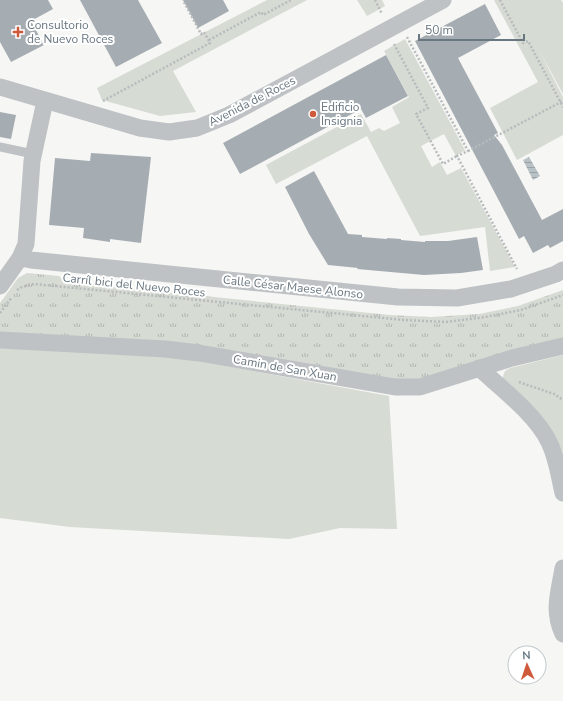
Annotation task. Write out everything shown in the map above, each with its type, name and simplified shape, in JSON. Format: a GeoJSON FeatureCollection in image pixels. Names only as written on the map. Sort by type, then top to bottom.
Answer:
{"type":"FeatureCollection","features":[{"type":"Feature","properties":{"kind":"street","name":"Avenida de Roces"},"geometry":{"type":"LineString","coordinates":[[0,87],[140,128],[169,132],[197,128],[229,115],[443,0]]}},
{"type":"Feature","properties":{"kind":"street"},"geometry":{"type":"LineString","coordinates":[[0,286],[20,258],[26,244],[33,154],[45,100]]}},
{"type":"Feature","properties":{"kind":"street","name":"Calle César Maese Alonso"},"geometry":{"type":"LineString","coordinates":[[20,258],[398,297],[442,298],[457,298],[511,289],[556,274],[563,270]]}},
{"type":"Feature","properties":{"kind":"street","name":"Camin de San Xuan"},"geometry":{"type":"LineString","coordinates":[[0,340],[165,349],[199,353],[396,387],[420,387],[512,358],[563,346]]}},
{"type":"Feature","properties":{"kind":"street"},"geometry":{"type":"LineString","coordinates":[[479,368],[529,415],[542,431],[549,442],[555,457],[563,493]]}},
{"type":"Feature","properties":{"kind":"street"},"geometry":{"type":"LineString","coordinates":[[563,568],[557,595],[556,610],[563,634]]}},
{"type":"Feature","properties":{"kind":"lane"},"geometry":{"type":"LineString","coordinates":[[0,147],[33,154]]}},
{"type":"Feature","properties":{"kind":"path"},"geometry":{"type":"LineString","coordinates":[[183,0],[201,34],[204,32],[209,40]]}},
{"type":"Feature","properties":{"kind":"path"},"geometry":{"type":"LineString","coordinates":[[97,104],[210,43],[209,40],[261,12],[263,15],[291,0]]}},
{"type":"Feature","properties":{"kind":"path"},"geometry":{"type":"LineString","coordinates":[[375,0],[382,14]]}},
{"type":"Feature","properties":{"kind":"path"},"geometry":{"type":"LineString","coordinates":[[500,0],[523,43],[528,41],[562,101],[563,107]]}},
{"type":"Feature","properties":{"kind":"path"},"geometry":{"type":"LineString","coordinates":[[407,37],[468,151]]}},
{"type":"Feature","properties":{"kind":"path"},"geometry":{"type":"LineString","coordinates":[[394,44],[428,108],[416,114],[443,164],[562,101]]}},
{"type":"Feature","properties":{"kind":"path"},"geometry":{"type":"LineString","coordinates":[[457,156],[517,269]]}},
{"type":"Feature","properties":{"kind":"path","name":"Carríl bici del Nuevo Roces"},"geometry":{"type":"LineString","coordinates":[[0,313],[17,290],[34,284],[404,320],[446,322],[485,317],[521,310],[563,295]]}},
{"type":"Feature","properties":{"kind":"green space"},"geometry":{"type":"Polygon","coordinates":[[[267,0],[307,0],[173,71],[196,112],[160,116],[102,100],[97,88],[267,0]]]}},
{"type":"Feature","properties":{"kind":"green space"},"geometry":{"type":"Polygon","coordinates":[[[357,0],[382,0],[385,6],[367,16],[357,0]]]}},
{"type":"Feature","properties":{"kind":"green space"},"geometry":{"type":"Polygon","coordinates":[[[494,0],[561,0],[563,3],[563,94],[539,50],[563,97],[563,135],[517,160],[490,108],[538,82],[494,0]]]}},
{"type":"Feature","properties":{"kind":"green space"},"geometry":{"type":"Polygon","coordinates":[[[405,39],[465,150],[456,156],[444,134],[421,146],[432,167],[440,162],[447,175],[461,168],[515,267],[490,271],[485,227],[420,236],[367,136],[276,184],[266,165],[361,114],[371,132],[379,128],[384,131],[400,123],[392,107],[409,97],[384,51],[405,39]]]}},
{"type":"Feature","properties":{"kind":"green space"},"geometry":{"type":"Polygon","coordinates":[[[27,273],[59,276],[66,282],[390,315],[431,317],[479,314],[518,306],[563,290],[563,339],[418,380],[398,381],[0,333],[0,303],[18,278],[27,273]]]}},
{"type":"Feature","properties":{"kind":"green space"},"geometry":{"type":"Polygon","coordinates":[[[0,348],[177,357],[389,396],[397,529],[340,528],[289,539],[70,527],[0,518],[0,348]]]}},
{"type":"Feature","properties":{"kind":"green space"},"geometry":{"type":"Polygon","coordinates":[[[563,355],[563,465],[502,379],[505,371],[510,368],[563,355]]]}},
{"type":"Feature","properties":{"kind":"shaded area"},"geometry":{"type":"Polygon","coordinates":[[[529,157],[540,176],[533,180],[523,160],[529,157]]]}},
{"type":"Feature","properties":{"kind":"building","name":"Consultorio de Nuevo Roces"},"geometry":{"type":"Polygon","coordinates":[[[0,0],[48,0],[53,9],[31,21],[44,45],[11,62],[0,42],[0,0]]]}},
{"type":"Feature","properties":{"kind":"building"},"geometry":{"type":"Polygon","coordinates":[[[80,0],[138,0],[162,43],[116,67],[80,0]]]}},
{"type":"Feature","properties":{"kind":"building"},"geometry":{"type":"Polygon","coordinates":[[[183,0],[223,0],[229,11],[198,28],[183,0]]]}},
{"type":"Feature","properties":{"kind":"building"},"geometry":{"type":"Polygon","coordinates":[[[485,4],[501,35],[458,58],[498,133],[494,135],[502,145],[542,220],[563,209],[563,241],[550,248],[548,245],[533,253],[524,236],[519,239],[415,41],[485,4]]]}},
{"type":"Feature","properties":{"kind":"building","name":"Edificio Insignia"},"geometry":{"type":"Polygon","coordinates":[[[386,55],[408,96],[366,118],[361,109],[240,174],[223,143],[386,55]]]}},
{"type":"Feature","properties":{"kind":"building"},"geometry":{"type":"Polygon","coordinates":[[[0,112],[16,115],[11,139],[0,137],[0,112]]]}},
{"type":"Feature","properties":{"kind":"building"},"geometry":{"type":"Polygon","coordinates":[[[91,153],[151,157],[141,243],[110,239],[110,242],[83,238],[84,228],[49,225],[55,158],[90,161],[91,153]]]}},
{"type":"Feature","properties":{"kind":"building"},"geometry":{"type":"Polygon","coordinates":[[[314,171],[348,234],[362,235],[362,237],[425,242],[448,241],[477,237],[483,270],[424,275],[328,265],[309,234],[285,187],[314,171]]]}},
{"type":"Feature","properties":{"kind":"place","name":"Consultorio de Nuevo Roces"},"geometry":{"type":"Point","coordinates":[18,32]}},
{"type":"Feature","properties":{"kind":"place","name":"Edificio Insignia"},"geometry":{"type":"Point","coordinates":[313,114]}}]}
